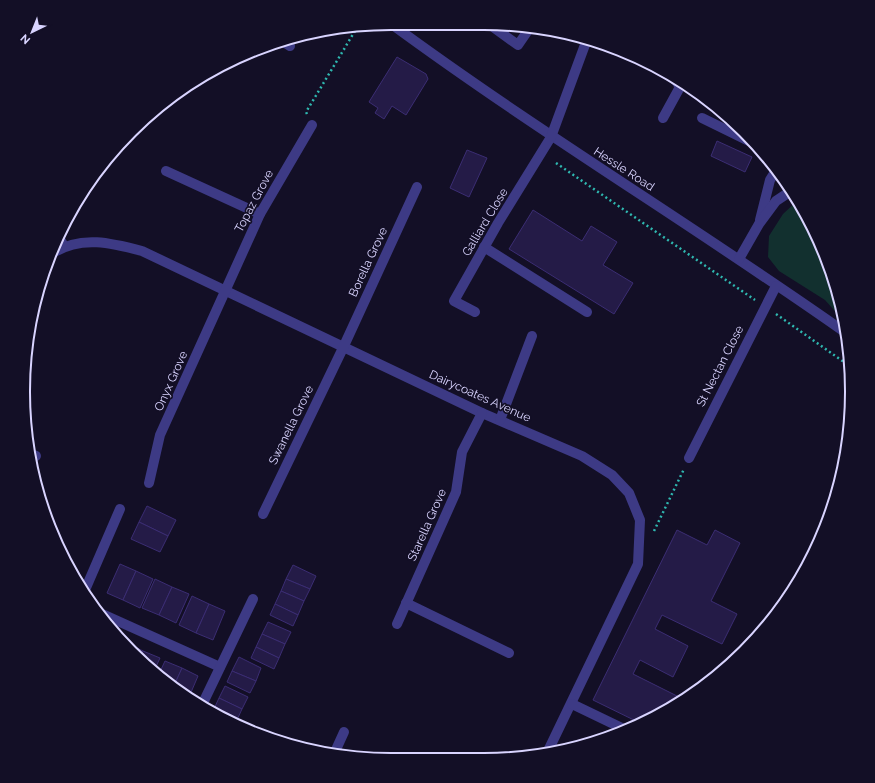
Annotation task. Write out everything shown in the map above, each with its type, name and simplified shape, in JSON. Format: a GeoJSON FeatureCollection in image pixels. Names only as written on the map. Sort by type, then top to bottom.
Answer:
{"type":"FeatureCollection","features":[{"type":"Feature","properties":{"kind":"street","name":"Hessle Road"},"geometry":{"type":"LineString","coordinates":[[400,30],[551,137],[739,259],[839,330]]}},
{"type":"Feature","properties":{"kind":"street"},"geometry":{"type":"LineString","coordinates":[[498,31],[518,46],[527,33]]}},
{"type":"Feature","properties":{"kind":"street","name":"Galliard Close"},"geometry":{"type":"LineString","coordinates":[[475,312],[454,301],[484,247],[551,137],[585,44]]}},
{"type":"Feature","properties":{"kind":"street"},"geometry":{"type":"LineString","coordinates":[[663,118],[679,88]]}},
{"type":"Feature","properties":{"kind":"street"},"geometry":{"type":"LineString","coordinates":[[702,118],[739,136]]}},
{"type":"Feature","properties":{"kind":"street","name":"Topaz Grove"},"geometry":{"type":"LineString","coordinates":[[225,292],[260,214],[312,125]]}},
{"type":"Feature","properties":{"kind":"street"},"geometry":{"type":"LineString","coordinates":[[166,171],[260,214]]}},
{"type":"Feature","properties":{"kind":"street"},"geometry":{"type":"LineString","coordinates":[[759,224],[770,180],[773,175]]}},
{"type":"Feature","properties":{"kind":"street","name":"Borella Grove"},"geometry":{"type":"LineString","coordinates":[[343,348],[417,187]]}},
{"type":"Feature","properties":{"kind":"street"},"geometry":{"type":"LineString","coordinates":[[739,259],[759,224],[776,201],[786,194]]}},
{"type":"Feature","properties":{"kind":"street","name":"Dairycoates Avenue"},"geometry":{"type":"LineString","coordinates":[[60,249],[64,246],[84,242],[105,243],[135,249],[482,413],[582,456],[612,475],[629,493],[640,520],[638,564],[550,747]]}},
{"type":"Feature","properties":{"kind":"street"},"geometry":{"type":"LineString","coordinates":[[484,247],[587,312]]}},
{"type":"Feature","properties":{"kind":"street","name":"St Nectan Close"},"geometry":{"type":"LineString","coordinates":[[688,458],[776,286]]}},
{"type":"Feature","properties":{"kind":"street","name":"Onyx Grove"},"geometry":{"type":"LineString","coordinates":[[149,483],[160,435],[225,292]]}},
{"type":"Feature","properties":{"kind":"street"},"geometry":{"type":"LineString","coordinates":[[500,420],[532,336]]}},
{"type":"Feature","properties":{"kind":"street","name":"Swanella Grove"},"geometry":{"type":"LineString","coordinates":[[263,514],[343,348]]}},
{"type":"Feature","properties":{"kind":"street","name":"Starella Grove"},"geometry":{"type":"LineString","coordinates":[[397,624],[456,492],[462,452],[482,413]]}},
{"type":"Feature","properties":{"kind":"street"},"geometry":{"type":"LineString","coordinates":[[87,586],[120,509]]}},
{"type":"Feature","properties":{"kind":"street"},"geometry":{"type":"LineString","coordinates":[[204,701],[253,599]]}},
{"type":"Feature","properties":{"kind":"street"},"geometry":{"type":"LineString","coordinates":[[406,603],[509,653]]}},
{"type":"Feature","properties":{"kind":"street"},"geometry":{"type":"LineString","coordinates":[[109,617],[220,667]]}},
{"type":"Feature","properties":{"kind":"street"},"geometry":{"type":"LineString","coordinates":[[572,704],[619,726]]}},
{"type":"Feature","properties":{"kind":"street"},"geometry":{"type":"LineString","coordinates":[[336,749],[344,732]]}},
{"type":"Feature","properties":{"kind":"path"},"geometry":{"type":"LineString","coordinates":[[312,125],[306,112],[354,32]]}},
{"type":"Feature","properties":{"kind":"path"},"geometry":{"type":"LineString","coordinates":[[556,163],[843,362]]}},
{"type":"Feature","properties":{"kind":"path"},"geometry":{"type":"LineString","coordinates":[[652,536],[688,458]]}},
{"type":"Feature","properties":{"kind":"green space"},"geometry":{"type":"Polygon","coordinates":[[[793,205],[797,211],[808,232],[826,275],[836,312],[825,300],[779,271],[768,257],[769,236],[783,214],[793,205]]]}},
{"type":"Feature","properties":{"kind":"building"},"geometry":{"type":"Polygon","coordinates":[[[397,57],[426,74],[428,79],[406,115],[392,106],[384,119],[375,113],[378,108],[369,102],[397,57]]]}},
{"type":"Feature","properties":{"kind":"building"},"geometry":{"type":"Polygon","coordinates":[[[717,141],[752,157],[745,172],[711,156],[717,141]]]}},
{"type":"Feature","properties":{"kind":"building"},"geometry":{"type":"Polygon","coordinates":[[[467,150],[487,158],[469,197],[450,188],[467,150]]]}},
{"type":"Feature","properties":{"kind":"building"},"geometry":{"type":"Polygon","coordinates":[[[533,210],[582,241],[591,226],[617,242],[603,265],[633,283],[614,314],[509,249],[533,210]]]}},
{"type":"Feature","properties":{"kind":"building"},"geometry":{"type":"Polygon","coordinates":[[[147,506],[176,520],[168,536],[139,522],[147,506]]]}},
{"type":"Feature","properties":{"kind":"building"},"geometry":{"type":"Polygon","coordinates":[[[139,522],[168,536],[160,552],[131,539],[139,522]]]}},
{"type":"Feature","properties":{"kind":"building"},"geometry":{"type":"Polygon","coordinates":[[[677,530],[707,545],[715,530],[740,543],[711,601],[737,614],[722,644],[662,615],[655,629],[688,646],[673,677],[640,660],[633,674],[677,696],[664,705],[634,720],[593,700],[677,530]]]}},
{"type":"Feature","properties":{"kind":"building"},"geometry":{"type":"Polygon","coordinates":[[[120,564],[136,571],[123,600],[107,593],[120,564]]]}},
{"type":"Feature","properties":{"kind":"building"},"geometry":{"type":"Polygon","coordinates":[[[293,565],[316,576],[310,589],[286,579],[293,565]]]}},
{"type":"Feature","properties":{"kind":"building"},"geometry":{"type":"Polygon","coordinates":[[[136,571],[153,579],[140,608],[123,600],[136,571]]]}},
{"type":"Feature","properties":{"kind":"building"},"geometry":{"type":"Polygon","coordinates":[[[155,579],[172,587],[159,615],[142,608],[155,579]]]}},
{"type":"Feature","properties":{"kind":"building"},"geometry":{"type":"Polygon","coordinates":[[[286,579],[310,589],[304,601],[281,591],[286,579]]]}},
{"type":"Feature","properties":{"kind":"building"},"geometry":{"type":"Polygon","coordinates":[[[172,587],[189,594],[176,623],[159,615],[172,587]]]}},
{"type":"Feature","properties":{"kind":"building"},"geometry":{"type":"Polygon","coordinates":[[[281,591],[304,601],[298,615],[275,604],[281,591]]]}},
{"type":"Feature","properties":{"kind":"building"},"geometry":{"type":"Polygon","coordinates":[[[192,596],[209,604],[196,633],[179,625],[192,596]]]}},
{"type":"Feature","properties":{"kind":"building"},"geometry":{"type":"Polygon","coordinates":[[[209,604],[225,611],[213,640],[196,633],[209,604]]]}},
{"type":"Feature","properties":{"kind":"building"},"geometry":{"type":"Polygon","coordinates":[[[275,604],[298,615],[293,626],[270,615],[275,604]]]}},
{"type":"Feature","properties":{"kind":"building"},"geometry":{"type":"Polygon","coordinates":[[[268,622],[291,632],[285,644],[262,634],[268,622]]]}},
{"type":"Feature","properties":{"kind":"building"},"geometry":{"type":"Polygon","coordinates":[[[262,634],[285,644],[279,658],[256,647],[262,634]]]}},
{"type":"Feature","properties":{"kind":"building"},"geometry":{"type":"Polygon","coordinates":[[[256,647],[279,658],[274,669],[251,658],[256,647]]]}},
{"type":"Feature","properties":{"kind":"building"},"geometry":{"type":"Polygon","coordinates":[[[143,651],[160,658],[156,666],[153,663],[142,653],[143,651]]]}},
{"type":"Feature","properties":{"kind":"building"},"geometry":{"type":"Polygon","coordinates":[[[239,657],[261,668],[256,681],[232,671],[239,657]]]}},
{"type":"Feature","properties":{"kind":"building"},"geometry":{"type":"Polygon","coordinates":[[[165,661],[182,668],[176,681],[161,670],[165,661]]]}},
{"type":"Feature","properties":{"kind":"building"},"geometry":{"type":"Polygon","coordinates":[[[182,668],[198,676],[191,692],[176,681],[182,668]]]}},
{"type":"Feature","properties":{"kind":"building"},"geometry":{"type":"Polygon","coordinates":[[[232,671],[256,681],[250,693],[227,682],[232,671]]]}},
{"type":"Feature","properties":{"kind":"building"},"geometry":{"type":"Polygon","coordinates":[[[225,686],[248,697],[242,709],[219,698],[225,686]]]}},
{"type":"Feature","properties":{"kind":"building"},"geometry":{"type":"Polygon","coordinates":[[[219,698],[242,709],[238,718],[215,707],[219,698]]]}}]}
